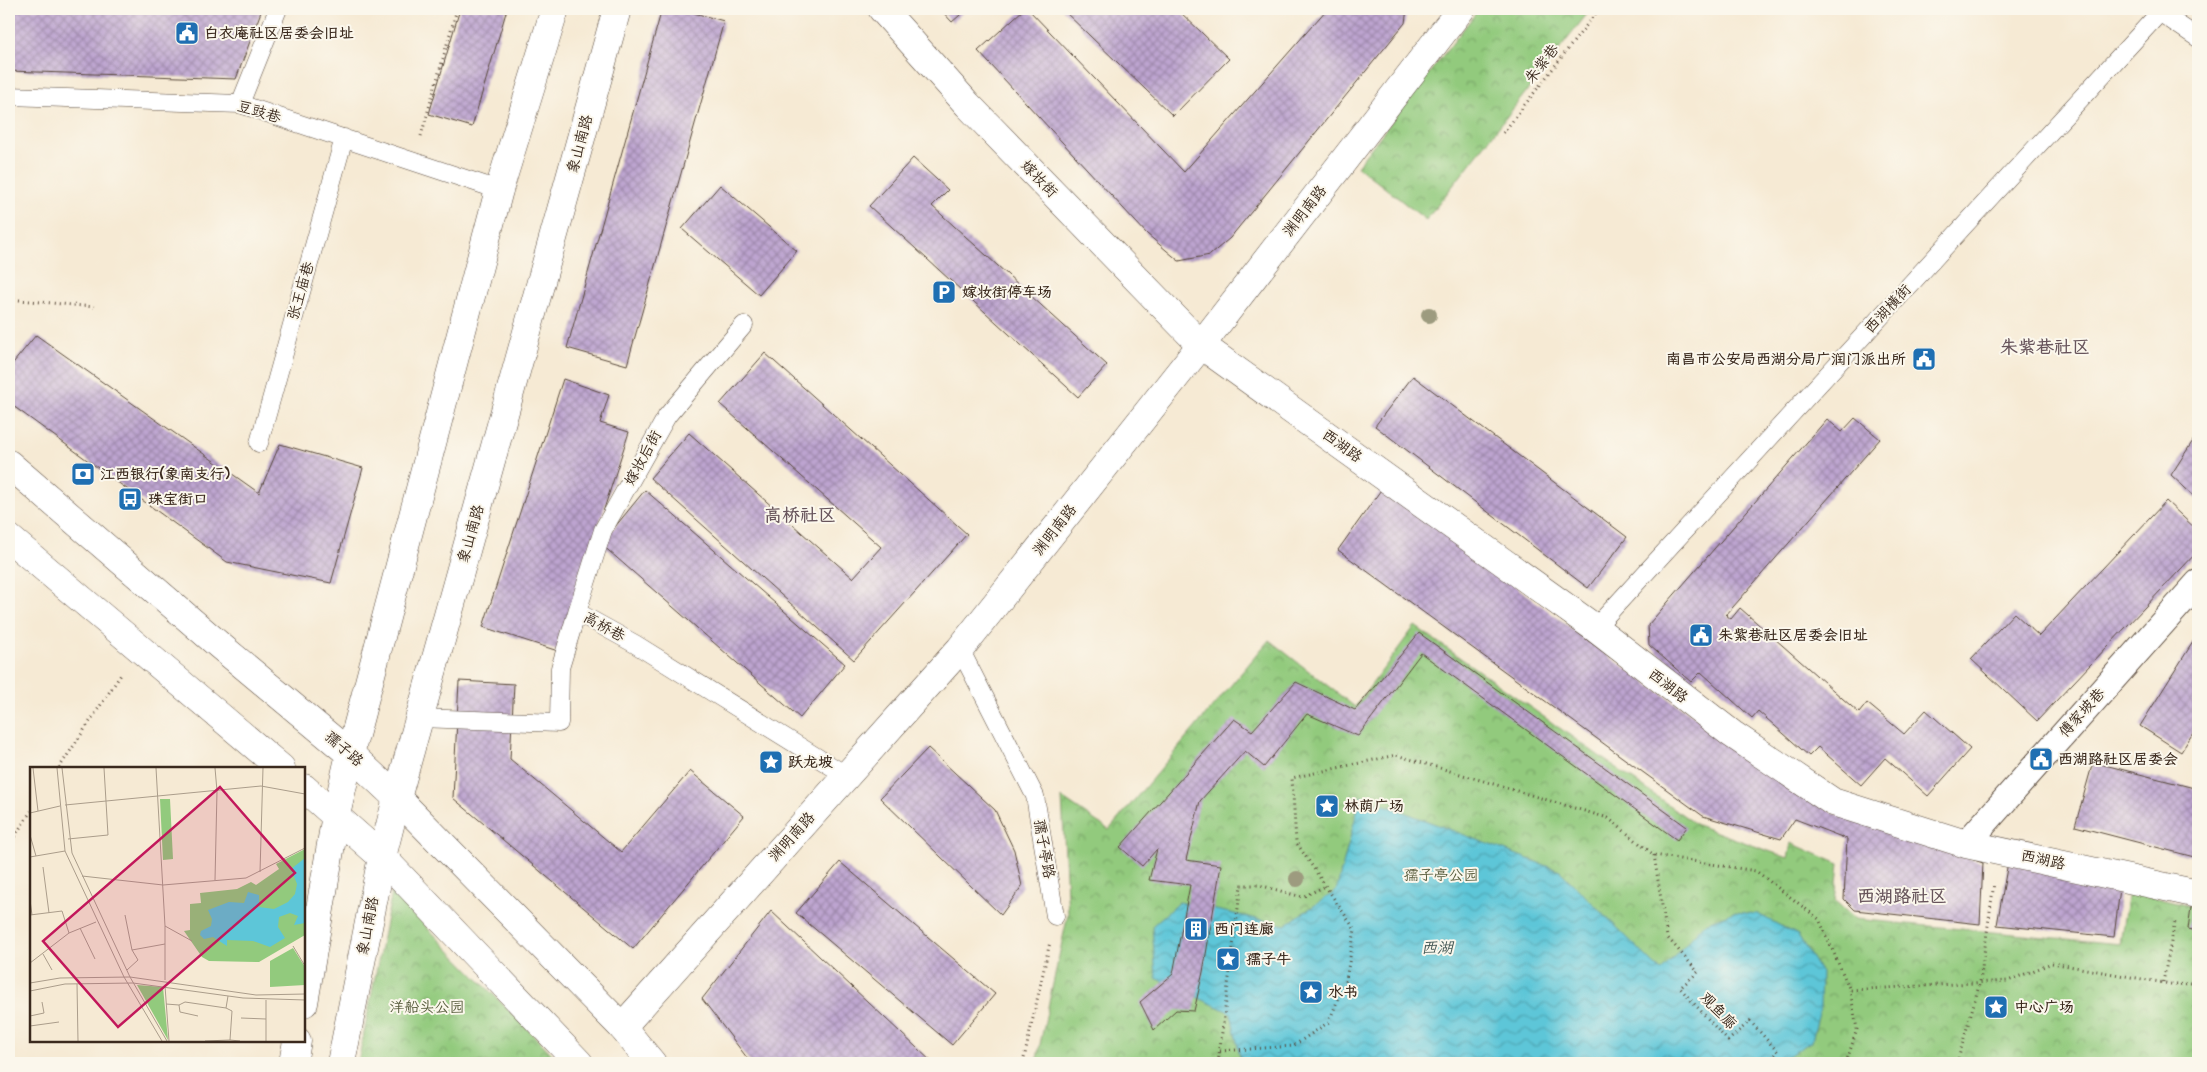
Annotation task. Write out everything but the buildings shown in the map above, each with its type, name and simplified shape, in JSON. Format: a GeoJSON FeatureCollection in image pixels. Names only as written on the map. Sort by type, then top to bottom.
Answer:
{"type":"FeatureCollection","features":[{"type":"Feature","properties":{"kind":"main road"},"geometry":{"type":"LineString","coordinates":[[305,997],[336,815],[350,754],[499,190],[555,9]]}},
{"type":"Feature","properties":{"kind":"main road","name":"象山南路"},"geometry":{"type":"LineString","coordinates":[[341,1063],[382,857],[397,798],[617,9]]}},
{"type":"Feature","properties":{"kind":"main road","name":"嫁妆街"},"geometry":{"type":"LineString","coordinates":[[882,9],[968,105],[1201,345]]}},
{"type":"Feature","properties":{"kind":"main road","name":"渊明南路"},"geometry":{"type":"LineString","coordinates":[[622,1027],[960,649],[1201,345],[1461,9]]}},
{"type":"Feature","properties":{"kind":"main road","name":"西湖路"},"geometry":{"type":"LineString","coordinates":[[1201,345],[1595,628],[1732,734],[1833,802],[1966,844],[2198,894]]}},
{"type":"Feature","properties":{"kind":"main road","name":"孺子路"},"geometry":{"type":"LineString","coordinates":[[9,464],[219,646],[350,754],[397,798],[622,1027],[652,1063]]}},
{"type":"Feature","properties":{"kind":"main road"},"geometry":{"type":"LineString","coordinates":[[9,538],[280,767]]}},
{"type":"Feature","properties":{"kind":"main road"},"geometry":{"type":"LineString","coordinates":[[305,789],[382,857],[579,1063]]}},
{"type":"Feature","properties":{"kind":"main road"},"geometry":{"type":"LineString","coordinates":[[293,1063],[297,1042]]}},
{"type":"Feature","properties":{"kind":"street","name":"傅家坡巷"},"geometry":{"type":"LineString","coordinates":[[1966,844],[2198,583]]}},
{"type":"Feature","properties":{"kind":"lane"},"geometry":{"type":"LineString","coordinates":[[240,104],[278,9]]}},
{"type":"Feature","properties":{"kind":"lane"},"geometry":{"type":"LineString","coordinates":[[2159,10],[2198,38]]}},
{"type":"Feature","properties":{"kind":"lane","name":"西湖横街"},"geometry":{"type":"LineString","coordinates":[[1595,628],[2159,10]]}},
{"type":"Feature","properties":{"kind":"lane","name":"豆豉巷"},"geometry":{"type":"LineString","coordinates":[[9,96],[240,104],[499,190]]}},
{"type":"Feature","properties":{"kind":"lane","name":"张王庙巷"},"geometry":{"type":"LineString","coordinates":[[259,443],[344,138]]}},
{"type":"Feature","properties":{"kind":"lane","name":"嫁妆后街"},"geometry":{"type":"LineString","coordinates":[[577,612],[603,530],[667,416],[744,325]]}},
{"type":"Feature","properties":{"kind":"lane","name":"高桥巷"},"geometry":{"type":"LineString","coordinates":[[419,718],[558,723],[560,668],[577,612],[634,644],[847,776]]}},
{"type":"Feature","properties":{"kind":"lane","name":"孺子亭路"},"geometry":{"type":"LineString","coordinates":[[960,649],[1035,796],[1055,916]]}},
{"type":"Feature","properties":{"kind":"path"},"geometry":{"type":"LineString","coordinates":[[414,162],[457,9]]}},
{"type":"Feature","properties":{"kind":"path","name":"朱紫巷"},"geometry":{"type":"LineString","coordinates":[[1502,133],[1599,9]]}},
{"type":"Feature","properties":{"kind":"path"},"geometry":{"type":"LineString","coordinates":[[9,299],[94,307]]}},
{"type":"Feature","properties":{"kind":"path"},"geometry":{"type":"LineString","coordinates":[[60,767],[139,648]]}},
{"type":"Feature","properties":{"kind":"path"},"geometry":{"type":"LineString","coordinates":[[1220,1051],[1293,1046],[1329,1022],[1346,979],[1356,930],[1296,842],[1292,778],[1396,755],[1608,818],[1654,855],[1756,871],[1819,919],[1850,990],[1857,1029],[1846,1063]]}},
{"type":"Feature","properties":{"kind":"path"},"geometry":{"type":"LineString","coordinates":[[9,845],[30,813]]}},
{"type":"Feature","properties":{"kind":"path"},"geometry":{"type":"LineString","coordinates":[[1957,1063],[1980,982],[1999,851]]}},
{"type":"Feature","properties":{"kind":"path","name":"观鱼廊"},"geometry":{"type":"LineString","coordinates":[[1654,855],[1667,937],[1698,972],[1680,988],[1728,1041],[1750,1021],[1778,1052],[1770,1060],[1773,1063]]}},
{"type":"Feature","properties":{"kind":"path"},"geometry":{"type":"LineString","coordinates":[[1218,1063],[1241,886],[1259,885],[1302,897],[1326,886]]}},
{"type":"Feature","properties":{"kind":"path"},"geometry":{"type":"LineString","coordinates":[[1023,1063],[1055,916]]}},
{"type":"Feature","properties":{"kind":"path"},"geometry":{"type":"LineString","coordinates":[[2163,982],[2176,920]]}},
{"type":"Feature","properties":{"kind":"path"},"geometry":{"type":"LineString","coordinates":[[1850,990],[2008,980],[2052,963],[2176,985],[2198,982]]}},
{"type":"Feature","properties":{"kind":"green space"},"geometry":{"type":"Polygon","coordinates":[[[1479,9],[1591,9],[1426,220],[1357,166],[1479,9]]]}},
{"type":"Feature","properties":{"kind":"green space","name":"孺子亭公园"},"geometry":{"type":"Polygon","coordinates":[[[1415,626],[1697,825],[1788,858],[1791,843],[1839,864],[1835,901],[1855,919],[2120,944],[2128,891],[2198,908],[2198,1063],[1036,1063],[1068,914],[1062,798],[1109,830],[1269,640],[1355,707],[1415,626]]]}},
{"type":"Feature","properties":{"kind":"green space","name":"洋船头公园"},"geometry":{"type":"Polygon","coordinates":[[[392,892],[561,1063],[358,1063],[392,892]]]}},
{"type":"Feature","properties":{"kind":"water","name":"西湖"},"geometry":{"type":"Polygon","coordinates":[[[1361,796],[1560,871],[1661,971],[1705,923],[1734,912],[1758,914],[1798,935],[1821,973],[1820,1009],[1812,1041],[1777,1063],[1241,1063],[1231,1013],[1156,978],[1152,926],[1179,902],[1285,925],[1336,891],[1361,796]]]}},
{"type":"Feature","properties":{"kind":"place","name":"白衣庵社区居委会旧址"},"geometry":{"type":"Point","coordinates":[187,33]}},
{"type":"Feature","properties":{"kind":"place","name":"嫁妆街停车场"},"geometry":{"type":"Point","coordinates":[944,292]}},
{"type":"Feature","properties":{"kind":"place","name":"南昌市公安局西湖分局广润门派出所"},"geometry":{"type":"Point","coordinates":[1924,359]}},
{"type":"Feature","properties":{"kind":"place","name":"江西银行(象南支行)"},"geometry":{"type":"Point","coordinates":[83,474]}},
{"type":"Feature","properties":{"kind":"place","name":"珠宝街口"},"geometry":{"type":"Point","coordinates":[130,499]}},
{"type":"Feature","properties":{"kind":"place","name":"朱紫巷社区居委会旧址"},"geometry":{"type":"Point","coordinates":[1701,635]}},
{"type":"Feature","properties":{"kind":"place","name":"西湖路社区居委会"},"geometry":{"type":"Point","coordinates":[2041,759]}},
{"type":"Feature","properties":{"kind":"place","name":"跃龙坡"},"geometry":{"type":"Point","coordinates":[771,762]}},
{"type":"Feature","properties":{"kind":"place","name":"林荫广场"},"geometry":{"type":"Point","coordinates":[1327,806]}},
{"type":"Feature","properties":{"kind":"place","name":"西门连廊"},"geometry":{"type":"Point","coordinates":[1196,929]}},
{"type":"Feature","properties":{"kind":"place","name":"孺子牛"},"geometry":{"type":"Point","coordinates":[1228,959]}},
{"type":"Feature","properties":{"kind":"place","name":"水书"},"geometry":{"type":"Point","coordinates":[1311,992]}},
{"type":"Feature","properties":{"kind":"place","name":"中心广场"},"geometry":{"type":"Point","coordinates":[1996,1007]}},
{"type":"Feature","properties":{"kind":"district","name":"朱紫巷社区"},"geometry":{"type":"Point","coordinates":[2045,347]}},
{"type":"Feature","properties":{"kind":"district","name":"高桥社区"},"geometry":{"type":"Point","coordinates":[800,515]}},
{"type":"Feature","properties":{"kind":"district","name":"西湖路社区"},"geometry":{"type":"Point","coordinates":[1902,896]}}]}
